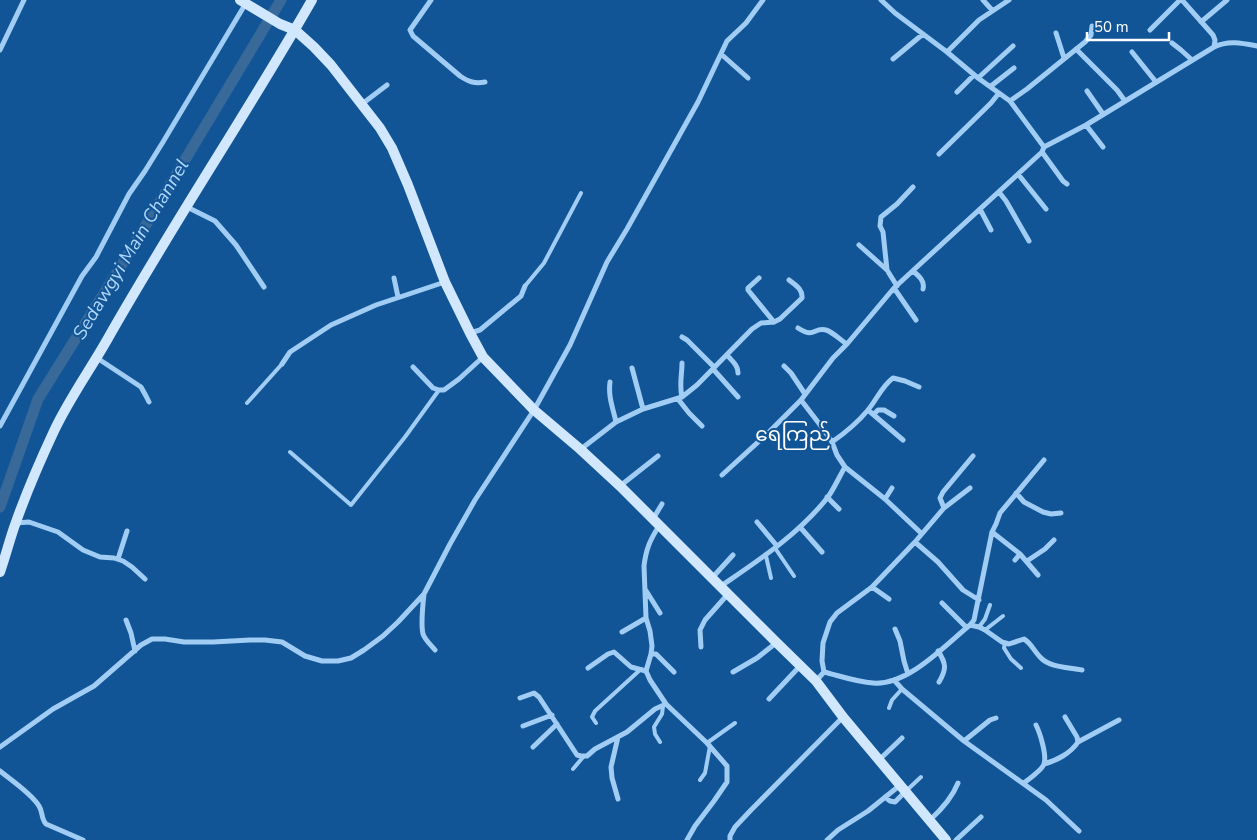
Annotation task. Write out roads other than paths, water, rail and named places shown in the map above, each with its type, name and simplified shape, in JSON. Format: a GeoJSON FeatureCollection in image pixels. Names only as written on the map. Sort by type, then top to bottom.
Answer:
{"type":"FeatureCollection","features":[{"type":"Feature","properties":{"kind":"street"},"geometry":{"type":"LineString","coordinates":[[0,50],[24,0]]}},
{"type":"Feature","properties":{"kind":"street"},"geometry":{"type":"LineString","coordinates":[[0,572],[28,490],[54,430],[138,284],[187,207],[312,0]]}},
{"type":"Feature","properties":{"kind":"street"},"geometry":{"type":"LineString","coordinates":[[431,0],[410,30],[413,36],[460,76],[468,81],[485,82]]}},
{"type":"Feature","properties":{"kind":"street"},"geometry":{"type":"LineString","coordinates":[[0,747],[53,709],[94,686],[141,645],[152,639],[184,642],[265,640],[282,642],[305,656],[322,661],[338,661],[351,658],[383,636],[424,594],[475,500],[534,410],[570,345],[608,262],[698,102],[727,41],[746,23],[763,0]]}},
{"type":"Feature","properties":{"kind":"street"},"geometry":{"type":"LineString","coordinates":[[881,0],[1010,101],[1063,181],[1068,184]]}},
{"type":"Feature","properties":{"kind":"street"},"geometry":{"type":"LineString","coordinates":[[983,0],[992,10]]}},
{"type":"Feature","properties":{"kind":"street"},"geometry":{"type":"LineString","coordinates":[[947,52],[979,20],[1008,0]]}},
{"type":"Feature","properties":{"kind":"street"},"geometry":{"type":"LineString","coordinates":[[1150,30],[1181,0],[1213,35],[1215,40],[1214,47]]}},
{"type":"Feature","properties":{"kind":"street"},"geometry":{"type":"LineString","coordinates":[[1200,22],[1227,0]]}},
{"type":"Feature","properties":{"kind":"street"},"geometry":{"type":"LineString","coordinates":[[0,426],[82,276],[96,257],[129,194],[163,142],[247,3],[280,24],[295,30],[314,47],[331,64],[380,128],[392,148],[408,185],[446,282],[483,357],[534,410],[620,486],[816,680],[843,717],[946,840]]}},
{"type":"Feature","properties":{"kind":"street"},"geometry":{"type":"LineString","coordinates":[[1010,101],[1076,49],[1091,35],[1092,26]]}},
{"type":"Feature","properties":{"kind":"street"},"geometry":{"type":"LineString","coordinates":[[1056,33],[1064,58]]}},
{"type":"Feature","properties":{"kind":"street"},"geometry":{"type":"LineString","coordinates":[[894,58],[924,34]]}},
{"type":"Feature","properties":{"kind":"street"},"geometry":{"type":"LineString","coordinates":[[722,475],[768,433],[806,394],[833,358],[896,287],[1043,149],[1214,47],[1232,42],[1257,46]]}},
{"type":"Feature","properties":{"kind":"street"},"geometry":{"type":"LineString","coordinates":[[1172,43],[1192,60]]}},
{"type":"Feature","properties":{"kind":"street"},"geometry":{"type":"LineString","coordinates":[[957,92],[1013,46]]}},
{"type":"Feature","properties":{"kind":"street"},"geometry":{"type":"LineString","coordinates":[[1076,49],[1117,90],[1125,101]]}},
{"type":"Feature","properties":{"kind":"street"},"geometry":{"type":"LineString","coordinates":[[1132,52],[1156,82]]}},
{"type":"Feature","properties":{"kind":"street"},"geometry":{"type":"LineString","coordinates":[[721,54],[748,78]]}},
{"type":"Feature","properties":{"kind":"street"},"geometry":{"type":"LineString","coordinates":[[990,86],[1014,68]]}},
{"type":"Feature","properties":{"kind":"street"},"geometry":{"type":"LineString","coordinates":[[362,104],[387,85]]}},
{"type":"Feature","properties":{"kind":"street"},"geometry":{"type":"LineString","coordinates":[[1088,91],[1103,114]]}},
{"type":"Feature","properties":{"kind":"street"},"geometry":{"type":"LineString","coordinates":[[939,154],[991,103],[998,92]]}},
{"type":"Feature","properties":{"kind":"street"},"geometry":{"type":"LineString","coordinates":[[1086,125],[1103,147]]}},
{"type":"Feature","properties":{"kind":"street"},"geometry":{"type":"LineString","coordinates":[[1018,174],[1046,209]]}},
{"type":"Feature","properties":{"kind":"street"},"geometry":{"type":"LineString","coordinates":[[887,270],[883,232],[880,226],[881,217],[898,204],[914,187]]}},
{"type":"Feature","properties":{"kind":"street"},"geometry":{"type":"LineString","coordinates":[[999,192],[1029,241]]}},
{"type":"Feature","properties":{"kind":"street"},"geometry":{"type":"LineString","coordinates":[[187,207],[215,221],[236,245],[264,287]]}},
{"type":"Feature","properties":{"kind":"street"},"geometry":{"type":"LineString","coordinates":[[980,209],[992,230]]}},
{"type":"Feature","properties":{"kind":"street"},"geometry":{"type":"LineString","coordinates":[[859,245],[887,270],[916,320]]}},
{"type":"Feature","properties":{"kind":"street"},"geometry":{"type":"LineString","coordinates":[[913,271],[922,280],[924,289]]}},
{"type":"Feature","properties":{"kind":"street"},"geometry":{"type":"LineString","coordinates":[[394,278],[398,297]]}},
{"type":"Feature","properties":{"kind":"street"},"geometry":{"type":"LineString","coordinates":[[758,278],[748,290],[774,322]]}},
{"type":"Feature","properties":{"kind":"street"},"geometry":{"type":"LineString","coordinates":[[580,449],[616,422],[643,409],[680,398],[697,385],[752,329],[761,323],[774,322],[780,319],[802,298],[800,289],[789,280]]}},
{"type":"Feature","properties":{"kind":"street"},"geometry":{"type":"LineString","coordinates":[[282,364],[290,352],[331,325],[376,305],[446,282]]}},
{"type":"Feature","properties":{"kind":"street"},"geometry":{"type":"LineString","coordinates":[[470,333],[480,330],[520,296],[525,286]]}},
{"type":"Feature","properties":{"kind":"street"},"geometry":{"type":"LineString","coordinates":[[798,328],[808,333],[823,329],[846,344]]}},
{"type":"Feature","properties":{"kind":"street"},"geometry":{"type":"LineString","coordinates":[[682,337],[714,368],[738,397]]}},
{"type":"Feature","properties":{"kind":"street"},"geometry":{"type":"LineString","coordinates":[[727,355],[734,363],[738,373]]}},
{"type":"Feature","properties":{"kind":"street"},"geometry":{"type":"LineString","coordinates":[[413,367],[433,388],[444,390],[483,357]]}},
{"type":"Feature","properties":{"kind":"street"},"geometry":{"type":"LineString","coordinates":[[97,358],[140,387],[149,402]]}},
{"type":"Feature","properties":{"kind":"street"},"geometry":{"type":"LineString","coordinates":[[682,363],[679,387],[680,398],[689,413],[702,426]]}},
{"type":"Feature","properties":{"kind":"street"},"geometry":{"type":"LineString","coordinates":[[784,366],[806,394]]}},
{"type":"Feature","properties":{"kind":"street"},"geometry":{"type":"LineString","coordinates":[[632,368],[643,409]]}},
{"type":"Feature","properties":{"kind":"street"},"geometry":{"type":"LineString","coordinates":[[832,442],[846,432],[868,410],[887,382],[893,378],[919,387]]}},
{"type":"Feature","properties":{"kind":"street"},"geometry":{"type":"LineString","coordinates":[[610,382],[609,391],[616,422]]}},
{"type":"Feature","properties":{"kind":"street"},"geometry":{"type":"LineString","coordinates":[[800,400],[824,430],[845,467],[886,499],[922,534]]}},
{"type":"Feature","properties":{"kind":"street"},"geometry":{"type":"LineString","coordinates":[[868,410],[904,440]]}},
{"type":"Feature","properties":{"kind":"street"},"geometry":{"type":"LineString","coordinates":[[874,414],[878,410],[884,410],[894,416]]}},
{"type":"Feature","properties":{"kind":"street"},"geometry":{"type":"LineString","coordinates":[[620,486],[658,456]]}},
{"type":"Feature","properties":{"kind":"street"},"geometry":{"type":"LineString","coordinates":[[944,508],[940,498],[943,492],[973,456]]}},
{"type":"Feature","properties":{"kind":"street"},"geometry":{"type":"LineString","coordinates":[[824,672],[874,684],[894,680],[920,667],[968,626],[974,620],[992,532],[1000,513],[1044,460]]}},
{"type":"Feature","properties":{"kind":"street"},"geometry":{"type":"LineString","coordinates":[[701,647],[700,630],[724,590],[800,527],[827,497],[845,467]]}},
{"type":"Feature","properties":{"kind":"street"},"geometry":{"type":"LineString","coordinates":[[886,499],[892,488]]}},
{"type":"Feature","properties":{"kind":"street"},"geometry":{"type":"LineString","coordinates":[[824,672],[822,660],[823,643],[830,622],[837,613],[872,587],[944,508],[970,488]]}},
{"type":"Feature","properties":{"kind":"street"},"geometry":{"type":"LineString","coordinates":[[1016,493],[1024,502],[1044,512],[1051,514],[1061,513]]}},
{"type":"Feature","properties":{"kind":"street"},"geometry":{"type":"LineString","coordinates":[[827,497],[839,509]]}},
{"type":"Feature","properties":{"kind":"street"},"geometry":{"type":"LineString","coordinates":[[644,670],[651,654],[652,646],[646,618],[645,558],[662,504]]}},
{"type":"Feature","properties":{"kind":"street"},"geometry":{"type":"LineString","coordinates":[[16,523],[29,522],[53,530],[62,534],[84,550],[100,557],[123,561],[145,579]]}},
{"type":"Feature","properties":{"kind":"street"},"geometry":{"type":"LineString","coordinates":[[757,522],[776,547]]}},
{"type":"Feature","properties":{"kind":"street"},"geometry":{"type":"LineString","coordinates":[[800,527],[822,552]]}},
{"type":"Feature","properties":{"kind":"street"},"geometry":{"type":"LineString","coordinates":[[118,559],[127,532]]}},
{"type":"Feature","properties":{"kind":"street"},"geometry":{"type":"LineString","coordinates":[[992,532],[1020,554],[1038,575]]}},
{"type":"Feature","properties":{"kind":"street"},"geometry":{"type":"LineString","coordinates":[[1027,561],[1045,549],[1054,540]]}},
{"type":"Feature","properties":{"kind":"street"},"geometry":{"type":"LineString","coordinates":[[914,542],[938,562],[963,590],[979,600]]}},
{"type":"Feature","properties":{"kind":"street"},"geometry":{"type":"LineString","coordinates":[[1015,560],[1020,554]]}},
{"type":"Feature","properties":{"kind":"street"},"geometry":{"type":"LineString","coordinates":[[712,578],[733,555]]}},
{"type":"Feature","properties":{"kind":"street"},"geometry":{"type":"LineString","coordinates":[[872,587],[889,599]]}},
{"type":"Feature","properties":{"kind":"street"},"geometry":{"type":"LineString","coordinates":[[645,589],[650,594],[660,613]]}},
{"type":"Feature","properties":{"kind":"street"},"geometry":{"type":"LineString","coordinates":[[424,594],[423,634],[435,650]]}},
{"type":"Feature","properties":{"kind":"street"},"geometry":{"type":"LineString","coordinates":[[942,603],[968,626],[979,627],[1002,642],[1009,644],[1024,639],[1028,641],[1039,656],[1048,664],[1082,670]]}},
{"type":"Feature","properties":{"kind":"street"},"geometry":{"type":"LineString","coordinates":[[622,632],[646,618]]}},
{"type":"Feature","properties":{"kind":"street"},"geometry":{"type":"LineString","coordinates":[[126,620],[135,651]]}},
{"type":"Feature","properties":{"kind":"street"},"geometry":{"type":"LineString","coordinates":[[895,629],[908,674]]}},
{"type":"Feature","properties":{"kind":"street"},"geometry":{"type":"LineString","coordinates":[[733,672],[757,658],[776,642]]}},
{"type":"Feature","properties":{"kind":"street"},"geometry":{"type":"LineString","coordinates":[[938,651],[944,660],[945,667],[939,682]]}},
{"type":"Feature","properties":{"kind":"street"},"geometry":{"type":"LineString","coordinates":[[588,668],[614,652],[631,667],[644,670],[665,705],[709,745],[727,766],[727,782],[687,840]]}},
{"type":"Feature","properties":{"kind":"street"},"geometry":{"type":"LineString","coordinates":[[651,654],[656,654],[674,672]]}},
{"type":"Feature","properties":{"kind":"street"},"geometry":{"type":"LineString","coordinates":[[769,699],[800,666]]}},
{"type":"Feature","properties":{"kind":"street"},"geometry":{"type":"LineString","coordinates":[[816,680],[824,672]]}},
{"type":"Feature","properties":{"kind":"street"},"geometry":{"type":"LineString","coordinates":[[894,680],[902,689],[964,741],[1024,783],[1080,830]]}},
{"type":"Feature","properties":{"kind":"street"},"geometry":{"type":"LineString","coordinates":[[520,698],[534,693],[540,696],[578,755],[581,756],[587,756],[595,749],[627,732],[655,709],[665,705]]}},
{"type":"Feature","properties":{"kind":"street"},"geometry":{"type":"LineString","coordinates":[[523,726],[552,715]]}},
{"type":"Feature","properties":{"kind":"street"},"geometry":{"type":"LineString","coordinates":[[730,840],[735,827],[843,717]]}},
{"type":"Feature","properties":{"kind":"street"},"geometry":{"type":"LineString","coordinates":[[1065,717],[1078,742]]}},
{"type":"Feature","properties":{"kind":"street"},"geometry":{"type":"LineString","coordinates":[[964,741],[990,720],[996,718]]}},
{"type":"Feature","properties":{"kind":"street"},"geometry":{"type":"LineString","coordinates":[[1044,764],[1053,762],[1078,742],[1119,720]]}},
{"type":"Feature","properties":{"kind":"street"},"geometry":{"type":"LineString","coordinates":[[533,747],[557,724]]}},
{"type":"Feature","properties":{"kind":"street"},"geometry":{"type":"LineString","coordinates":[[1024,783],[1041,769],[1044,764],[1045,754],[1036,724]]}},
{"type":"Feature","properties":{"kind":"street"},"geometry":{"type":"LineString","coordinates":[[618,737],[612,766],[612,778],[618,799]]}},
{"type":"Feature","properties":{"kind":"street"},"geometry":{"type":"LineString","coordinates":[[879,760],[902,738]]}},
{"type":"Feature","properties":{"kind":"street"},"geometry":{"type":"LineString","coordinates":[[0,771],[34,800],[40,807],[42,819],[46,824],[83,840]]}},
{"type":"Feature","properties":{"kind":"street"},"geometry":{"type":"LineString","coordinates":[[929,820],[948,802],[958,783]]}},
{"type":"Feature","properties":{"kind":"street"},"geometry":{"type":"LineString","coordinates":[[886,797],[890,801],[895,802],[902,789]]}},
{"type":"Feature","properties":{"kind":"street"},"geometry":{"type":"LineString","coordinates":[[827,840],[838,830],[886,797],[902,789]]}},
{"type":"Feature","properties":{"kind":"street"},"geometry":{"type":"LineString","coordinates":[[956,840],[981,817]]}},
{"type":"Feature","properties":{"kind":"lane"},"geometry":{"type":"LineString","coordinates":[[525,286],[544,263],[581,193]]}},
{"type":"Feature","properties":{"kind":"lane"},"geometry":{"type":"LineString","coordinates":[[247,403],[282,364]]}},
{"type":"Feature","properties":{"kind":"lane"},"geometry":{"type":"LineString","coordinates":[[290,452],[351,505],[406,437],[439,390]]}},
{"type":"Feature","properties":{"kind":"lane"},"geometry":{"type":"LineString","coordinates":[[776,547],[794,576]]}},
{"type":"Feature","properties":{"kind":"lane"},"geometry":{"type":"LineString","coordinates":[[766,556],[771,578]]}},
{"type":"Feature","properties":{"kind":"lane"},"geometry":{"type":"LineString","coordinates":[[979,627],[985,619],[990,605]]}},
{"type":"Feature","properties":{"kind":"lane"},"geometry":{"type":"LineString","coordinates":[[985,630],[1003,616]]}},
{"type":"Feature","properties":{"kind":"lane"},"geometry":{"type":"LineString","coordinates":[[1006,643],[1004,648],[1006,653],[1021,668]]}},
{"type":"Feature","properties":{"kind":"lane"},"geometry":{"type":"LineString","coordinates":[[596,723],[592,717],[595,711],[644,670]]}},
{"type":"Feature","properties":{"kind":"lane"},"geometry":{"type":"LineString","coordinates":[[889,708],[892,700],[902,689]]}},
{"type":"Feature","properties":{"kind":"lane"},"geometry":{"type":"LineString","coordinates":[[660,742],[655,734],[654,727],[665,705]]}},
{"type":"Feature","properties":{"kind":"lane"},"geometry":{"type":"LineString","coordinates":[[700,780],[705,773],[709,745],[735,724]]}},
{"type":"Feature","properties":{"kind":"lane"},"geometry":{"type":"LineString","coordinates":[[573,769],[584,756]]}},
{"type":"Feature","properties":{"kind":"lane"},"geometry":{"type":"LineString","coordinates":[[902,789],[920,776]]}},
{"type":"Feature","properties":{"kind":"waterway","name":"Sedawgyi Main Channel"},"geometry":{"type":"LineString","coordinates":[[0,507],[38,399],[123,263],[281,0]]}},
{"type":"Feature","properties":{"kind":"district","name":"ရေကြည်"},"geometry":{"type":"Point","coordinates":[793,434]}}]}
